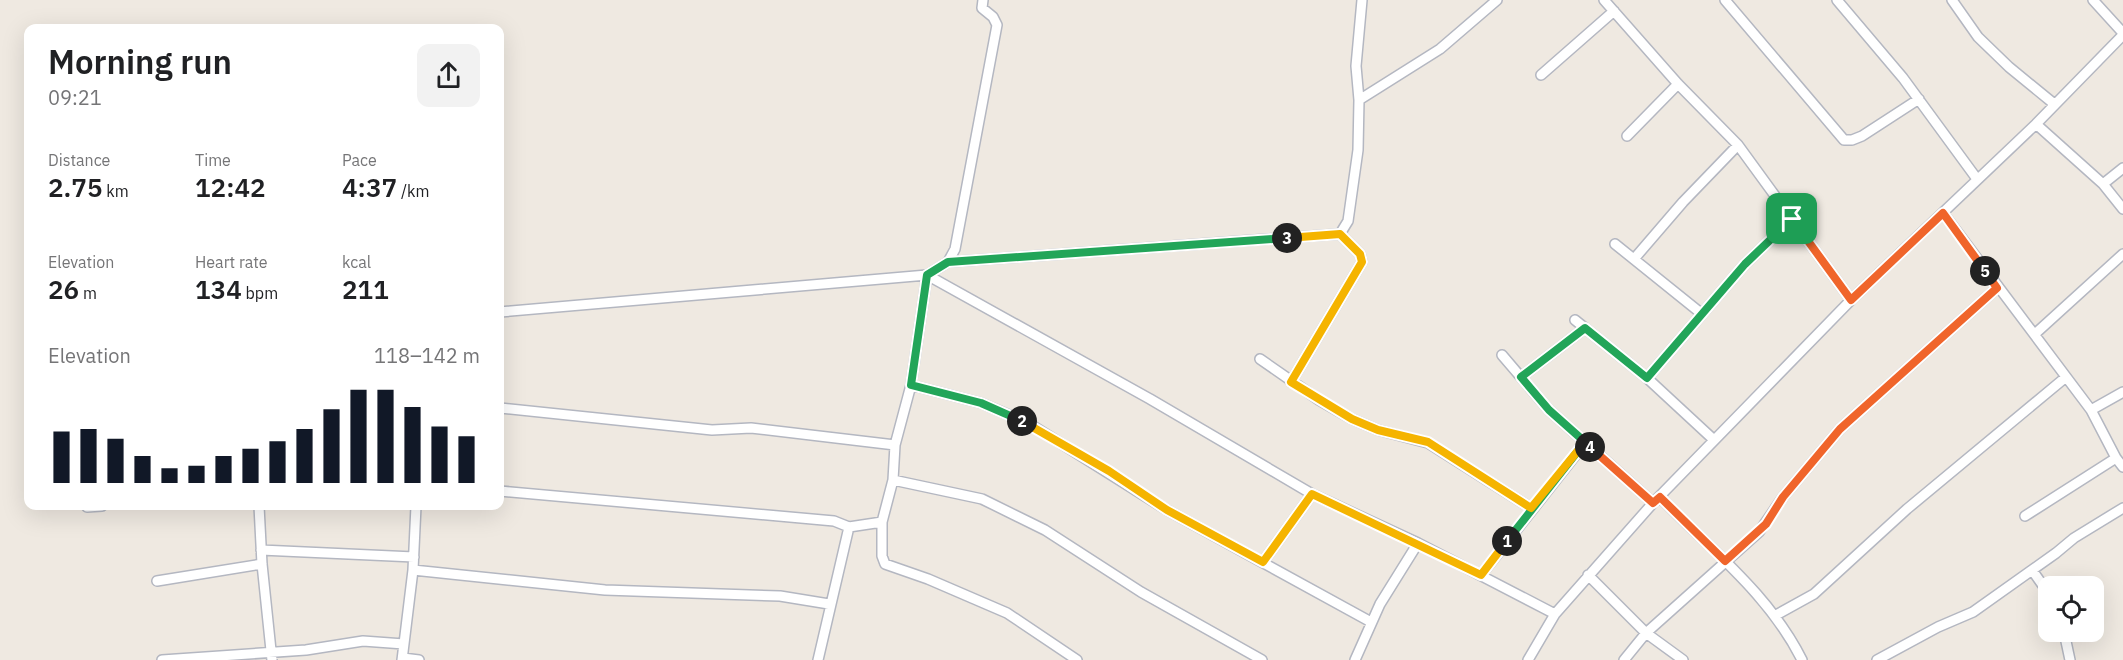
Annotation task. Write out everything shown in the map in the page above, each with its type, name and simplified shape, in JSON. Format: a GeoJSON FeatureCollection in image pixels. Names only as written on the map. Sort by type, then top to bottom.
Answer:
{"type":"FeatureCollection","features":[{"type":"Feature","properties":{"kind":"street"},"geometry":{"type":"LineString","coordinates":[[948,262],[955,249],[997,25],[993,17],[982,8],[983,0]]}},
{"type":"Feature","properties":{"kind":"street"},"geometry":{"type":"LineString","coordinates":[[1340,234],[1348,221],[1358,150],[1359,100],[1356,66],[1362,0]]}},
{"type":"Feature","properties":{"kind":"street"},"geometry":{"type":"LineString","coordinates":[[1359,100],[1440,49],[1497,0]]}},
{"type":"Feature","properties":{"kind":"street"},"geometry":{"type":"LineString","coordinates":[[1604,0],[1678,84],[1738,145],[1851,300]]}},
{"type":"Feature","properties":{"kind":"street"},"geometry":{"type":"LineString","coordinates":[[1725,0],[1844,140],[1862,136],[1919,99]]}},
{"type":"Feature","properties":{"kind":"street"},"geometry":{"type":"LineString","coordinates":[[1837,0],[1919,99],[1977,179]]}},
{"type":"Feature","properties":{"kind":"street"},"geometry":{"type":"LineString","coordinates":[[1952,0],[1978,37],[2009,68],[2053,103]]}},
{"type":"Feature","properties":{"kind":"street"},"geometry":{"type":"LineString","coordinates":[[1528,660],[1554,614],[1714,440],[1851,300],[2036,124],[2053,103],[2123,34],[2092,0]]}},
{"type":"Feature","properties":{"kind":"street"},"geometry":{"type":"LineString","coordinates":[[1541,75],[1614,11]]}},
{"type":"Feature","properties":{"kind":"street"},"geometry":{"type":"LineString","coordinates":[[1627,136],[1678,84]]}},
{"type":"Feature","properties":{"kind":"street"},"geometry":{"type":"LineString","coordinates":[[2036,124],[2103,184],[2123,209]]}},
{"type":"Feature","properties":{"kind":"street"},"geometry":{"type":"LineString","coordinates":[[1634,259],[1683,202],[1738,145]]}},
{"type":"Feature","properties":{"kind":"street"},"geometry":{"type":"LineString","coordinates":[[2103,184],[2123,168]]}},
{"type":"Feature","properties":{"kind":"street"},"geometry":{"type":"LineString","coordinates":[[1943,213],[1997,288],[2036,333],[2091,410],[2123,467]]}},
{"type":"Feature","properties":{"kind":"street"},"geometry":{"type":"LineString","coordinates":[[1647,378],[1745,264],[1792,219]]}},
{"type":"Feature","properties":{"kind":"street"},"geometry":{"type":"LineString","coordinates":[[504,312],[927,275],[948,262],[1340,234],[1360,254],[1362,262],[1291,382]]}},
{"type":"Feature","properties":{"kind":"street"},"geometry":{"type":"LineString","coordinates":[[1615,244],[1702,314]]}},
{"type":"Feature","properties":{"kind":"street"},"geometry":{"type":"LineString","coordinates":[[2036,333],[2123,254]]}},
{"type":"Feature","properties":{"kind":"street"},"geometry":{"type":"LineString","coordinates":[[927,275],[911,385],[895,445],[893,480],[882,522],[882,556],[885,564],[928,579],[1006,613],[1077,660]]}},
{"type":"Feature","properties":{"kind":"street"},"geometry":{"type":"LineString","coordinates":[[927,275],[1150,399],[1312,494],[1418,543],[1554,614]]}},
{"type":"Feature","properties":{"kind":"street"},"geometry":{"type":"LineString","coordinates":[[1624,660],[1646,633],[1766,524],[1783,497],[1840,429],[1997,288]]}},
{"type":"Feature","properties":{"kind":"street"},"geometry":{"type":"LineString","coordinates":[[1575,320],[1647,378],[1714,440]]}},
{"type":"Feature","properties":{"kind":"street"},"geometry":{"type":"LineString","coordinates":[[1521,377],[1585,328]]}},
{"type":"Feature","properties":{"kind":"street"},"geometry":{"type":"LineString","coordinates":[[1502,355],[1549,410],[1657,500],[1725,561],[1776,615],[1802,660]]}},
{"type":"Feature","properties":{"kind":"street"},"geometry":{"type":"LineString","coordinates":[[1260,359],[1291,382],[1352,419],[1378,430],[1428,442],[1531,508]]}},
{"type":"Feature","properties":{"kind":"street"},"geometry":{"type":"LineString","coordinates":[[1776,615],[1814,594],[1906,509],[2066,377]]}},
{"type":"Feature","properties":{"kind":"street"},"geometry":{"type":"LineString","coordinates":[[911,385],[981,403],[1030,424],[1109,471],[1167,510],[1371,622]]}},
{"type":"Feature","properties":{"kind":"street"},"geometry":{"type":"LineString","coordinates":[[2091,410],[2123,392]]}},
{"type":"Feature","properties":{"kind":"street"},"geometry":{"type":"LineString","coordinates":[[504,408],[712,430],[751,428],[895,445]]}},
{"type":"Feature","properties":{"kind":"street"},"geometry":{"type":"LineString","coordinates":[[1481,575],[1531,508],[1585,442]]}},
{"type":"Feature","properties":{"kind":"street"},"geometry":{"type":"LineString","coordinates":[[2025,516],[2116,458]]}},
{"type":"Feature","properties":{"kind":"street"},"geometry":{"type":"LineString","coordinates":[[893,480],[982,499],[1045,530],[1141,592],[1262,660]]}},
{"type":"Feature","properties":{"kind":"street"},"geometry":{"type":"LineString","coordinates":[[504,491],[834,520],[849,527],[882,522]]}},
{"type":"Feature","properties":{"kind":"street"},"geometry":{"type":"LineString","coordinates":[[1263,562],[1312,494]]}},
{"type":"Feature","properties":{"kind":"street"},"geometry":{"type":"LineString","coordinates":[[1877,660],[1938,627],[1973,612],[2073,538],[2123,508]]}},
{"type":"Feature","properties":{"kind":"street"},"geometry":{"type":"LineString","coordinates":[[260,510],[262,564],[271,656]]}},
{"type":"Feature","properties":{"kind":"street"},"geometry":{"type":"LineString","coordinates":[[417,510],[403,659],[419,660]]}},
{"type":"Feature","properties":{"kind":"street"},"geometry":{"type":"LineString","coordinates":[[818,660],[829,604],[849,527]]}},
{"type":"Feature","properties":{"kind":"street"},"geometry":{"type":"LineString","coordinates":[[1355,660],[1371,622],[1418,543]]}},
{"type":"Feature","properties":{"kind":"street"},"geometry":{"type":"LineString","coordinates":[[261,550],[414,557]]}},
{"type":"Feature","properties":{"kind":"street"},"geometry":{"type":"LineString","coordinates":[[157,580],[262,564]]}},
{"type":"Feature","properties":{"kind":"street"},"geometry":{"type":"LineString","coordinates":[[413,570],[605,591],[780,596],[829,604]]}},
{"type":"Feature","properties":{"kind":"street"},"geometry":{"type":"LineString","coordinates":[[2032,570],[2038,578]]}},
{"type":"Feature","properties":{"kind":"street"},"geometry":{"type":"LineString","coordinates":[[1588,575],[1646,633],[1683,660]]}},
{"type":"Feature","properties":{"kind":"street"},"geometry":{"type":"LineString","coordinates":[[162,660],[271,656],[363,641],[404,644]]}},
{"type":"Feature","properties":{"kind":"street"},"geometry":{"type":"LineString","coordinates":[[2066,642],[2070,660]]}},
{"type":"Feature","properties":{"kind":"route"},"geometry":{"type":"LineString","coordinates":[[1792,219],[1745,264],[1647,378],[1585,328],[1521,377],[1549,410],[1585,442],[1531,508],[1481,575],[1312,494],[1263,562],[1167,510],[1109,471],[1030,424],[981,403],[911,385],[916,338],[927,275],[948,262],[1340,234],[1360,254],[1362,262],[1291,382],[1352,419],[1378,430],[1428,442],[1531,508],[1585,442],[1653,503],[1660,497],[1725,561],[1766,524],[1783,497],[1840,429],[1997,288],[1943,213],[1851,300],[1792,219]]}}]}
